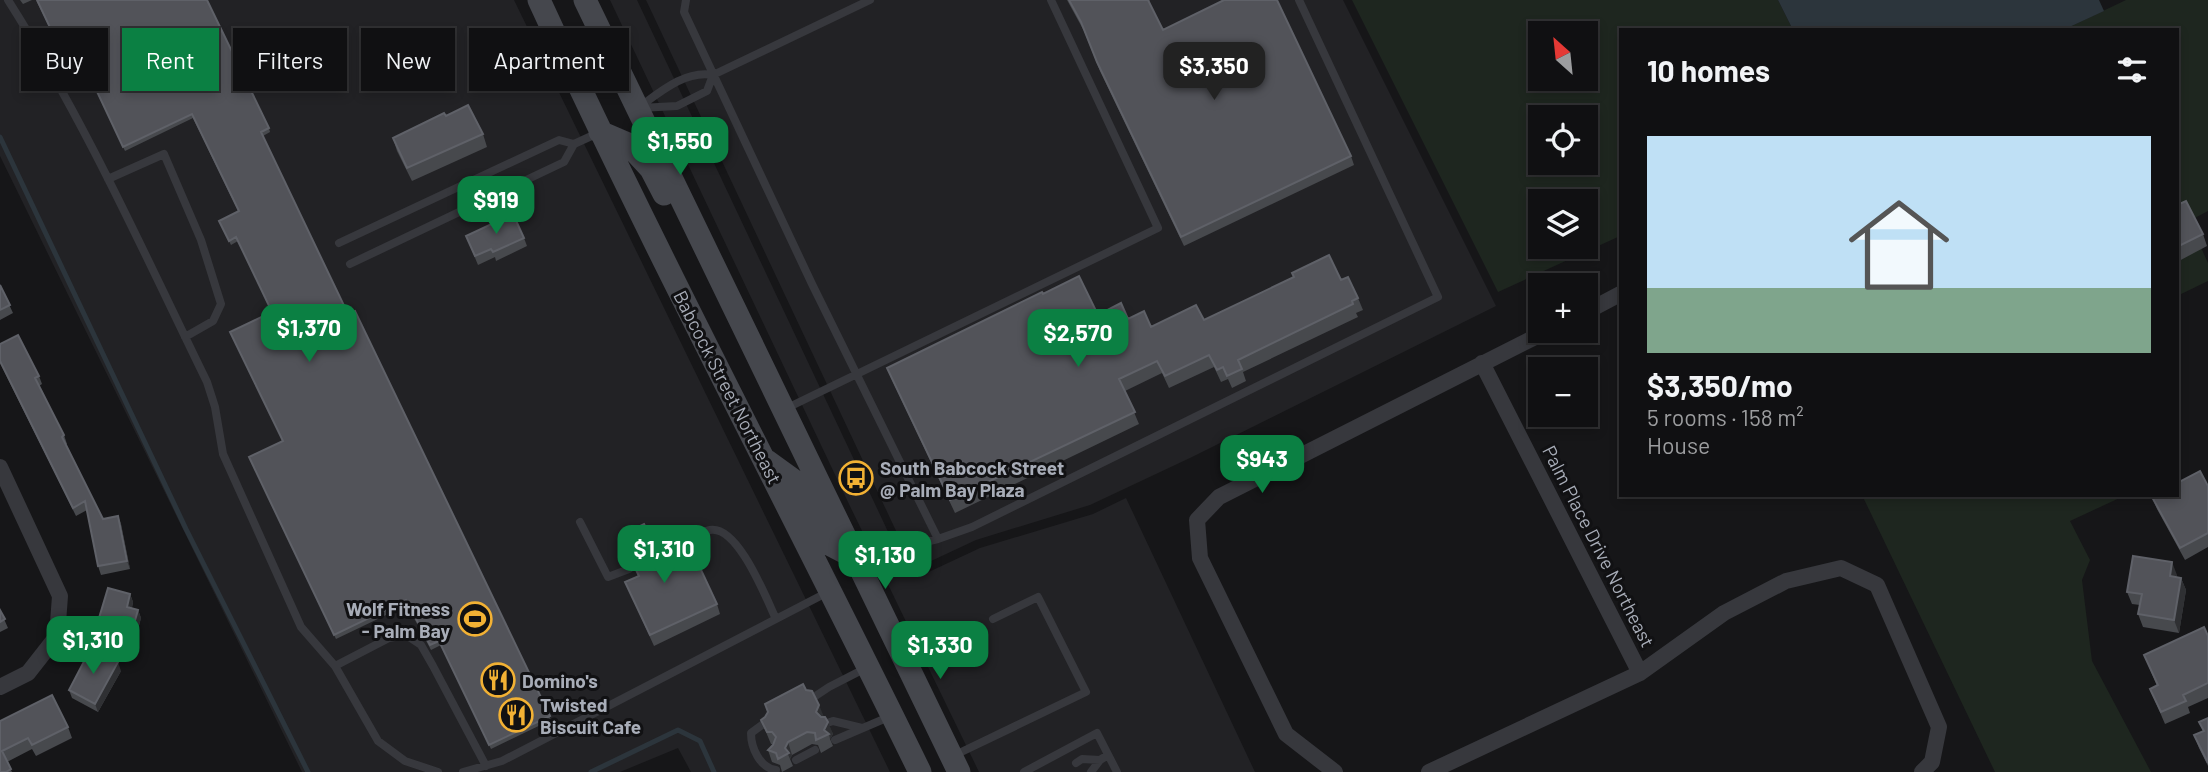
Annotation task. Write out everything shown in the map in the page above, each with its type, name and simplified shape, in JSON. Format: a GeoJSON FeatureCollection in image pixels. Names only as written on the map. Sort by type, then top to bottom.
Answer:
{"type":"FeatureCollection","features":[{"type":"Feature","properties":{"kind":"main road","name":"Babcock Street Northeast"},"geometry":{"type":"LineString","coordinates":[[539,0],[600,132],[920,772]]}},
{"type":"Feature","properties":{"kind":"main road","name":"Babcock Street Northeast"},"geometry":{"type":"LineString","coordinates":[[585,0],[956,764]]}},
{"type":"Feature","properties":{"kind":"main road"},"geometry":{"type":"LineString","coordinates":[[600,132],[628,144],[651,169],[685,236],[718,274]]}},
{"type":"Feature","properties":{"kind":"main road"},"geometry":{"type":"LineString","coordinates":[[765,459],[796,482],[829,544],[856,558]]}},
{"type":"Feature","properties":{"kind":"main road"},"geometry":{"type":"LineString","coordinates":[[831,590],[843,591],[865,600],[890,642],[904,658]]}},
{"type":"Feature","properties":{"kind":"street"},"geometry":{"type":"LineString","coordinates":[[1598,306],[1619,295]]}},
{"type":"Feature","properties":{"kind":"street"},"geometry":{"type":"LineString","coordinates":[[1327,770],[1286,734],[1200,558],[1197,520],[1219,496],[1528,340]]}},
{"type":"Feature","properties":{"kind":"street","name":"Palm Place Drive Northeast"},"geometry":{"type":"LineString","coordinates":[[1482,363],[1640,673]]}},
{"type":"Feature","properties":{"kind":"street"},"geometry":{"type":"LineString","coordinates":[[0,467],[60,596],[57,636],[28,673],[0,687]]}},
{"type":"Feature","properties":{"kind":"street","name":"Palm Place Drive Northeast"},"geometry":{"type":"LineString","coordinates":[[1429,772],[1640,673],[1724,613],[1786,582],[1841,568],[1877,585],[1939,727],[1932,762],[1922,772]]}},
{"type":"Feature","properties":{"kind":"lane"},"geometry":{"type":"LineString","coordinates":[[8,0],[39,48],[108,179],[207,382],[215,407],[223,454],[301,627],[335,666],[378,741],[405,761],[438,772]]}},
{"type":"Feature","properties":{"kind":"lane"},"geometry":{"type":"LineString","coordinates":[[686,0],[684,12],[713,75],[938,539]]}},
{"type":"Feature","properties":{"kind":"lane"},"geometry":{"type":"LineString","coordinates":[[638,109],[666,87],[698,72],[713,75],[870,0]]}},
{"type":"Feature","properties":{"kind":"lane"},"geometry":{"type":"LineString","coordinates":[[784,409],[1158,229],[1051,0]]}},
{"type":"Feature","properties":{"kind":"lane"},"geometry":{"type":"LineString","coordinates":[[856,558],[938,539],[972,527],[1438,297],[1299,0]]}},
{"type":"Feature","properties":{"kind":"lane"},"geometry":{"type":"LineString","coordinates":[[638,109],[677,106],[707,91],[713,75]]}},
{"type":"Feature","properties":{"kind":"lane"},"geometry":{"type":"LineString","coordinates":[[350,264],[564,162],[574,144],[600,132]]}},
{"type":"Feature","properties":{"kind":"lane"},"geometry":{"type":"LineString","coordinates":[[340,243],[559,140],[574,144]]}},
{"type":"Feature","properties":{"kind":"lane"},"geometry":{"type":"LineString","coordinates":[[108,179],[164,154],[201,240],[221,304],[213,321],[185,337]]}},
{"type":"Feature","properties":{"kind":"lane"},"geometry":{"type":"LineString","coordinates":[[580,522],[608,577],[629,569]]}},
{"type":"Feature","properties":{"kind":"lane"},"geometry":{"type":"LineString","coordinates":[[660,554],[710,530],[724,533],[742,552],[776,619]]}},
{"type":"Feature","properties":{"kind":"lane"},"geometry":{"type":"LineString","coordinates":[[463,772],[502,761],[831,590]]}},
{"type":"Feature","properties":{"kind":"lane"},"geometry":{"type":"LineString","coordinates":[[956,764],[1086,692],[1038,597],[993,619]]}},
{"type":"Feature","properties":{"kind":"lane"},"geometry":{"type":"LineString","coordinates":[[904,658],[976,627]]}},
{"type":"Feature","properties":{"kind":"lane"},"geometry":{"type":"LineString","coordinates":[[335,666],[389,638],[406,635],[421,645],[486,766]]}},
{"type":"Feature","properties":{"kind":"lane"},"geometry":{"type":"LineString","coordinates":[[814,697],[869,667]]}},
{"type":"Feature","properties":{"kind":"lane"},"geometry":{"type":"LineString","coordinates":[[835,740],[892,715]]}},
{"type":"Feature","properties":{"kind":"lane"},"geometry":{"type":"LineString","coordinates":[[766,722],[751,733],[751,741],[763,756],[767,769],[776,770]]}},
{"type":"Feature","properties":{"kind":"lane"},"geometry":{"type":"LineString","coordinates":[[827,723],[863,728]]}},
{"type":"Feature","properties":{"kind":"lane"},"geometry":{"type":"LineString","coordinates":[[1024,772],[1097,733],[1104,757],[1117,772]]}},
{"type":"Feature","properties":{"kind":"lane"},"geometry":{"type":"LineString","coordinates":[[796,760],[816,750]]}},
{"type":"Feature","properties":{"kind":"lane"},"geometry":{"type":"LineString","coordinates":[[1076,762],[1104,757]]}},
{"type":"Feature","properties":{"kind":"lane"},"geometry":{"type":"LineString","coordinates":[[1091,772],[1104,757]]}},
{"type":"Feature","properties":{"kind":"shaded area"},"geometry":{"type":"Polygon","coordinates":[[[0,0],[514,0],[528,28],[469,28],[469,91],[558,91],[890,772],[691,772],[678,748],[620,772],[302,772],[0,156],[0,0]]]}},
{"type":"Feature","properties":{"kind":"shaded area"},"geometry":{"type":"Polygon","coordinates":[[[610,0],[637,0],[908,574],[918,577],[980,548],[1093,514],[1126,498],[1255,772],[979,772],[629,40],[629,28],[623,28],[610,0]]]}},
{"type":"Feature","properties":{"kind":"shaded area"},"geometry":{"type":"Polygon","coordinates":[[[646,0],[1343,0],[1496,306],[1090,505],[976,540],[914,569],[646,0]]]}},
{"type":"Feature","properties":{"kind":"shaded area"},"geometry":{"type":"Polygon","coordinates":[[[1352,0],[1778,0],[1792,28],[1619,28],[1619,236],[1598,246],[1598,189],[1528,189],[1528,259],[1570,259],[1539,273],[1528,273],[1528,278],[1498,292],[1352,0]]]}},
{"type":"Feature","properties":{"kind":"shaded area"},"geometry":{"type":"Polygon","coordinates":[[[1778,0],[2099,0],[2104,11],[2067,28],[1792,28],[1778,0]]]}},
{"type":"Feature","properties":{"kind":"shaded area"},"geometry":{"type":"Polygon","coordinates":[[[2126,0],[2208,0],[2208,211],[2189,221],[2208,263],[2208,281],[2179,295],[2179,28],[2067,28],[2126,0]]]}},
{"type":"Feature","properties":{"kind":"shaded area"},"geometry":{"type":"Polygon","coordinates":[[[1863,497],[2122,497],[2070,521],[2090,560],[2082,580],[2092,661],[2151,772],[1995,772],[1863,497]]]}},
{"type":"Feature","properties":{"kind":"building"},"geometry":{"type":"Polygon","coordinates":[[[37,0],[207,0],[233,54],[233,91],[251,91],[269,128],[261,132],[348,314],[355,311],[550,716],[489,745],[439,641],[430,645],[406,600],[334,635],[249,457],[283,441],[230,332],[272,312],[236,237],[229,241],[219,221],[239,211],[192,114],[123,147],[97,91],[108,91],[108,28],[50,28],[37,0]]]}},
{"type":"Feature","properties":{"kind":"building"},"geometry":{"type":"Polygon","coordinates":[[[1069,0],[1148,0],[1163,30],[1224,0],[1277,0],[1351,156],[1181,237],[1069,0]]]}},
{"type":"Feature","properties":{"kind":"building"},"geometry":{"type":"Polygon","coordinates":[[[468,105],[483,134],[407,168],[393,138],[444,113],[446,116],[468,105]]]}},
{"type":"Feature","properties":{"kind":"building"},"geometry":{"type":"Polygon","coordinates":[[[2186,201],[2203,234],[2179,246],[2179,204],[2186,201]]]}},
{"type":"Feature","properties":{"kind":"building"},"geometry":{"type":"Polygon","coordinates":[[[513,214],[524,238],[493,252],[491,249],[475,256],[466,236],[513,214]]]}},
{"type":"Feature","properties":{"kind":"building"},"geometry":{"type":"Polygon","coordinates":[[[1329,255],[1341,280],[1348,277],[1358,298],[1352,301],[1353,304],[1238,360],[1242,369],[1227,376],[1223,367],[1217,370],[1209,355],[1165,376],[1157,361],[1119,379],[1135,412],[950,500],[887,368],[1079,276],[1098,315],[1121,303],[1128,319],[1144,311],[1151,327],[1196,305],[1204,320],[1294,277],[1292,273],[1329,255]]]}},
{"type":"Feature","properties":{"kind":"building"},"geometry":{"type":"Polygon","coordinates":[[[0,285],[10,305],[0,310],[0,285]]]}},
{"type":"Feature","properties":{"kind":"building"},"geometry":{"type":"Polygon","coordinates":[[[18,335],[39,376],[35,378],[64,435],[62,437],[103,519],[118,516],[127,561],[98,566],[85,501],[73,508],[0,361],[0,344],[18,335]]]}},
{"type":"Feature","properties":{"kind":"building"},"geometry":{"type":"Polygon","coordinates":[[[2200,471],[2208,486],[2208,533],[2180,548],[2152,497],[2179,497],[2179,482],[2200,471]]]}},
{"type":"Feature","properties":{"kind":"building"},"geometry":{"type":"Polygon","coordinates":[[[644,524],[651,539],[650,546],[656,550],[666,570],[695,557],[717,604],[650,635],[625,582],[639,576],[620,536],[644,524]]]}},
{"type":"Feature","properties":{"kind":"building"},"geometry":{"type":"Polygon","coordinates":[[[2133,556],[2172,562],[2170,576],[2181,578],[2174,620],[2138,614],[2142,594],[2127,592],[2133,556]]]}},
{"type":"Feature","properties":{"kind":"building"},"geometry":{"type":"Polygon","coordinates":[[[108,588],[130,594],[127,607],[138,610],[134,624],[123,621],[120,635],[96,628],[108,588]]]}},
{"type":"Feature","properties":{"kind":"building"},"geometry":{"type":"Polygon","coordinates":[[[2204,627],[2208,636],[2208,683],[2183,695],[2186,701],[2161,712],[2150,689],[2158,685],[2144,655],[2204,627]]]}},
{"type":"Feature","properties":{"kind":"building"},"geometry":{"type":"Polygon","coordinates":[[[91,648],[118,662],[95,704],[69,690],[91,648]]]}},
{"type":"Feature","properties":{"kind":"building"},"geometry":{"type":"Polygon","coordinates":[[[803,684],[806,690],[812,691],[819,705],[816,712],[828,722],[824,730],[829,734],[816,740],[815,733],[807,732],[788,742],[785,748],[789,753],[778,759],[776,753],[768,750],[776,737],[772,732],[767,732],[761,720],[768,712],[765,704],[803,684]]]}},
{"type":"Feature","properties":{"kind":"building"},"geometry":{"type":"Polygon","coordinates":[[[52,695],[68,727],[32,745],[28,738],[2,751],[11,769],[0,772],[0,721],[52,695]]]}},
{"type":"Feature","properties":{"kind":"building"},"geometry":{"type":"Polygon","coordinates":[[[2208,718],[2208,763],[2194,735],[2204,731],[2199,722],[2208,718]]]}},
{"type":"Feature","properties":{"kind":"waterway"},"geometry":{"type":"LineString","coordinates":[[0,137],[186,529],[308,772]]}},
{"type":"Feature","properties":{"kind":"waterway"},"geometry":{"type":"LineString","coordinates":[[591,772],[678,730],[700,741],[714,772]]}},
{"type":"Feature","properties":{"kind":"place","name":"South Babcock Street @ Palm Bay Plaza"},"geometry":{"type":"Point","coordinates":[856,478]}},
{"type":"Feature","properties":{"kind":"place","name":"Wolf Fitness - Palm Bay"},"geometry":{"type":"Point","coordinates":[475,619]}},
{"type":"Feature","properties":{"kind":"place","name":"Domino's"},"geometry":{"type":"Point","coordinates":[498,680]}},
{"type":"Feature","properties":{"kind":"place","name":"Twisted Biscuit Cafe"},"geometry":{"type":"Point","coordinates":[516,715]}}]}
